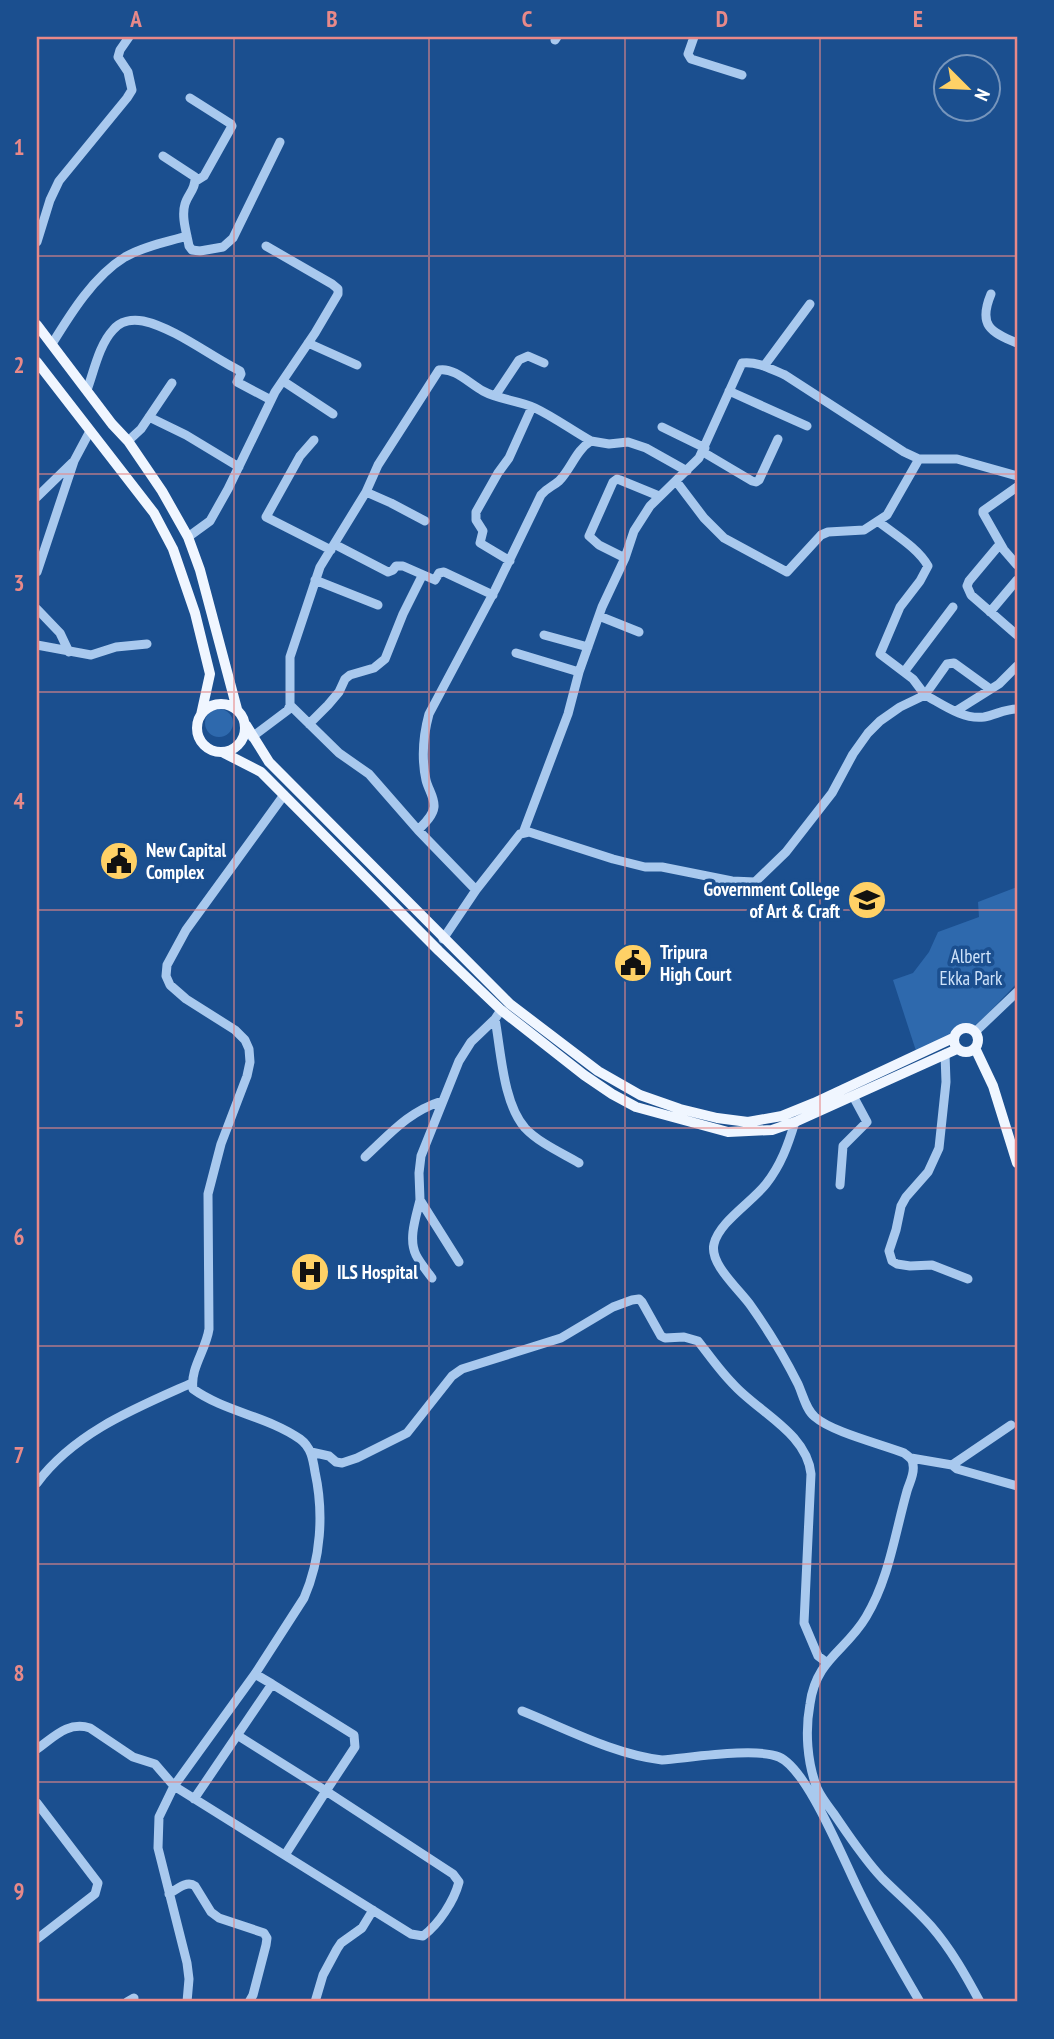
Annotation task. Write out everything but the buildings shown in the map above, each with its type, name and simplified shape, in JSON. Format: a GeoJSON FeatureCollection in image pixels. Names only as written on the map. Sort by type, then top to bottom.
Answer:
{"type":"FeatureCollection","features":[{"type":"Feature","properties":{"kind":"main road"},"geometry":{"type":"LineString","coordinates":[[37,325],[128,441],[162,491],[188,537],[200,570],[237,709],[269,762],[510,1004],[597,1071],[640,1096],[725,1119],[748,1122],[782,1115],[814,1104],[955,1044]]}},
{"type":"Feature","properties":{"kind":"main road"},"geometry":{"type":"LineString","coordinates":[[37,362],[154,513],[173,550],[195,613],[210,674],[197,731],[199,738],[209,750],[224,753],[261,772],[439,951],[498,1015],[612,1094],[636,1107],[728,1132],[772,1130],[795,1122],[945,1054],[955,1044],[960,1029],[968,1028],[975,1032],[978,1041],[975,1048],[964,1052],[955,1044]]}},
{"type":"Feature","properties":{"kind":"main road"},"geometry":{"type":"LineString","coordinates":[[201,715],[206,709],[222,704],[237,709]]}},
{"type":"Feature","properties":{"kind":"main road"},"geometry":{"type":"LineString","coordinates":[[224,753],[238,746],[246,725]]}},
{"type":"Feature","properties":{"kind":"main road"},"geometry":{"type":"LineString","coordinates":[[975,1048],[993,1086],[1017,1163]]}},
{"type":"Feature","properties":{"kind":"street"},"geometry":{"type":"LineString","coordinates":[[694,37],[688,54],[691,59],[742,75]]}},
{"type":"Feature","properties":{"kind":"street"},"geometry":{"type":"LineString","coordinates":[[37,242],[59,181],[132,90],[128,72],[118,57],[123,39]]}},
{"type":"Feature","properties":{"kind":"street"},"geometry":{"type":"LineString","coordinates":[[190,98],[232,126],[204,176],[196,181],[184,207],[189,246],[196,251],[223,247],[233,238],[280,142]]}},
{"type":"Feature","properties":{"kind":"street"},"geometry":{"type":"LineString","coordinates":[[163,156],[195,177],[196,181]]}},
{"type":"Feature","properties":{"kind":"street"},"geometry":{"type":"LineString","coordinates":[[52,344],[78,305],[112,266],[137,252],[187,236]]}},
{"type":"Feature","properties":{"kind":"street"},"geometry":{"type":"LineString","coordinates":[[188,537],[210,521],[271,400],[338,294],[338,289],[332,284],[266,246]]}},
{"type":"Feature","properties":{"kind":"street"},"geometry":{"type":"LineString","coordinates":[[991,294],[986,307],[987,324],[995,334],[1017,344]]}},
{"type":"Feature","properties":{"kind":"street"},"geometry":{"type":"LineString","coordinates":[[764,366],[810,304]]}},
{"type":"Feature","properties":{"kind":"street"},"geometry":{"type":"LineString","coordinates":[[87,390],[98,357],[112,330],[121,323],[133,320],[144,321],[166,331],[240,371],[237,382],[271,400]]}},
{"type":"Feature","properties":{"kind":"street"},"geometry":{"type":"LineString","coordinates":[[308,342],[357,365]]}},
{"type":"Feature","properties":{"kind":"street"},"geometry":{"type":"LineString","coordinates":[[495,396],[519,360],[528,356],[544,363]]}},
{"type":"Feature","properties":{"kind":"street"},"geometry":{"type":"LineString","coordinates":[[523,833],[568,714],[579,671],[599,616],[634,531],[650,506],[687,471],[704,450],[742,363],[764,366],[785,375],[919,459],[957,460],[1017,476]]}},
{"type":"Feature","properties":{"kind":"street"},"geometry":{"type":"LineString","coordinates":[[252,737],[288,710],[290,657],[315,580],[384,456],[439,370],[452,371],[495,396],[532,407],[591,441],[609,444],[628,442],[646,448],[687,471]]}},
{"type":"Feature","properties":{"kind":"street"},"geometry":{"type":"LineString","coordinates":[[283,381],[333,414]]}},
{"type":"Feature","properties":{"kind":"street"},"geometry":{"type":"LineString","coordinates":[[128,441],[141,429],[172,383]]}},
{"type":"Feature","properties":{"kind":"street"},"geometry":{"type":"LineString","coordinates":[[729,391],[807,426]]}},
{"type":"Feature","properties":{"kind":"street"},"geometry":{"type":"LineString","coordinates":[[510,561],[480,543],[483,531],[476,520],[476,512],[509,458],[532,407]]}},
{"type":"Feature","properties":{"kind":"street"},"geometry":{"type":"LineString","coordinates":[[149,417],[186,435],[239,467]]}},
{"type":"Feature","properties":{"kind":"street"},"geometry":{"type":"LineString","coordinates":[[662,427],[756,482],[778,439]]}},
{"type":"Feature","properties":{"kind":"street"},"geometry":{"type":"LineString","coordinates":[[37,572],[74,461],[90,431]]}},
{"type":"Feature","properties":{"kind":"street"},"geometry":{"type":"LineString","coordinates":[[314,440],[300,456],[266,517],[388,572],[396,566],[403,566],[435,580],[439,573],[444,572],[493,595]]}},
{"type":"Feature","properties":{"kind":"street"},"geometry":{"type":"LineString","coordinates":[[418,830],[434,811],[423,761],[424,731],[429,714],[493,595],[541,495],[548,486],[558,481],[591,441]]}},
{"type":"Feature","properties":{"kind":"street"},"geometry":{"type":"LineString","coordinates":[[676,481],[704,518],[724,538],[788,572],[821,535],[828,532],[857,531],[878,522],[892,509],[919,459]]}},
{"type":"Feature","properties":{"kind":"street"},"geometry":{"type":"LineString","coordinates":[[37,497],[74,461]]}},
{"type":"Feature","properties":{"kind":"street"},"geometry":{"type":"LineString","coordinates":[[625,558],[599,545],[589,536],[613,482],[617,479],[659,496]]}},
{"type":"Feature","properties":{"kind":"street"},"geometry":{"type":"LineString","coordinates":[[1017,486],[983,511],[1000,544],[1017,565]]}},
{"type":"Feature","properties":{"kind":"street"},"geometry":{"type":"LineString","coordinates":[[366,492],[425,521]]}},
{"type":"Feature","properties":{"kind":"street"},"geometry":{"type":"LineString","coordinates":[[878,522],[928,566],[900,607],[880,651],[882,657],[913,679],[925,695],[956,711],[984,717],[1017,709]]}},
{"type":"Feature","properties":{"kind":"street"},"geometry":{"type":"LineString","coordinates":[[1000,544],[967,586],[971,595],[1017,635]]}},
{"type":"Feature","properties":{"kind":"street"},"geometry":{"type":"LineString","coordinates":[[309,723],[339,692],[345,680],[351,675],[374,668],[385,659],[422,576]]}},
{"type":"Feature","properties":{"kind":"street"},"geometry":{"type":"LineString","coordinates":[[315,580],[378,605]]}},
{"type":"Feature","properties":{"kind":"street"},"geometry":{"type":"LineString","coordinates":[[990,612],[1017,580]]}},
{"type":"Feature","properties":{"kind":"street"},"geometry":{"type":"LineString","coordinates":[[904,672],[953,607]]}},
{"type":"Feature","properties":{"kind":"street"},"geometry":{"type":"LineString","coordinates":[[37,609],[60,633],[69,652]]}},
{"type":"Feature","properties":{"kind":"street"},"geometry":{"type":"LineString","coordinates":[[599,616],[639,632]]}},
{"type":"Feature","properties":{"kind":"street"},"geometry":{"type":"LineString","coordinates":[[544,635],[588,648]]}},
{"type":"Feature","properties":{"kind":"street"},"geometry":{"type":"LineString","coordinates":[[37,645],[91,655],[123,646],[147,644]]}},
{"type":"Feature","properties":{"kind":"street"},"geometry":{"type":"LineString","coordinates":[[516,653],[579,671]]}},
{"type":"Feature","properties":{"kind":"street"},"geometry":{"type":"LineString","coordinates":[[443,939],[476,890],[523,833],[529,832],[645,867],[662,867],[732,881],[755,881],[786,852],[832,793],[868,733],[900,707],[925,695],[947,664],[954,663],[990,689]]}},
{"type":"Feature","properties":{"kind":"street"},"geometry":{"type":"LineString","coordinates":[[956,711],[999,684],[1017,666]]}},
{"type":"Feature","properties":{"kind":"street"},"geometry":{"type":"LineString","coordinates":[[290,705],[339,753],[369,774],[476,890]]}},
{"type":"Feature","properties":{"kind":"street"},"geometry":{"type":"LineString","coordinates":[[187,2002],[190,1979],[158,1848],[159,1817],[174,1786],[255,1674],[304,1598],[313,1573],[320,1496],[311,1451],[302,1440],[280,1427],[205,1398],[193,1389],[195,1369],[208,1339],[209,1329],[208,1194],[221,1144],[250,1062],[249,1049],[236,1030],[186,999],[170,985],[166,976],[167,965],[186,930],[284,795]]}},
{"type":"Feature","properties":{"kind":"street"},"geometry":{"type":"LineString","coordinates":[[975,1032],[1017,992]]}},
{"type":"Feature","properties":{"kind":"street"},"geometry":{"type":"LineString","coordinates":[[432,1278],[413,1246],[420,1200],[421,1156],[459,1061],[471,1042],[498,1015]]}},
{"type":"Feature","properties":{"kind":"street"},"geometry":{"type":"LineString","coordinates":[[498,1015],[506,1082],[518,1116],[534,1136],[579,1163]]}},
{"type":"Feature","properties":{"kind":"street"},"geometry":{"type":"LineString","coordinates":[[945,1054],[946,1082],[939,1148],[928,1172],[901,1206],[897,1230],[889,1251],[892,1261],[897,1264],[932,1265],[968,1279]]}},
{"type":"Feature","properties":{"kind":"street"},"geometry":{"type":"LineString","coordinates":[[840,1185],[843,1146],[867,1122],[853,1096]]}},
{"type":"Feature","properties":{"kind":"street"},"geometry":{"type":"LineString","coordinates":[[365,1157],[412,1114],[442,1101]]}},
{"type":"Feature","properties":{"kind":"street"},"geometry":{"type":"LineString","coordinates":[[795,1122],[781,1163],[765,1185],[719,1231],[712,1252],[717,1264],[758,1317],[792,1374],[811,1413],[830,1426],[911,1458],[952,1465],[957,1469],[1017,1486]]}},
{"type":"Feature","properties":{"kind":"street"},"geometry":{"type":"LineString","coordinates":[[420,1200],[459,1262]]}},
{"type":"Feature","properties":{"kind":"street"},"geometry":{"type":"LineString","coordinates":[[311,1451],[342,1464],[357,1458],[407,1433],[452,1376],[462,1369],[561,1338],[613,1307],[639,1299],[661,1336],[698,1340],[734,1386],[783,1428],[806,1455],[811,1474],[804,1622],[818,1656],[826,1662]]}},
{"type":"Feature","properties":{"kind":"street"},"geometry":{"type":"LineString","coordinates":[[37,1483],[44,1473],[83,1438],[119,1416],[192,1383]]}},
{"type":"Feature","properties":{"kind":"street"},"geometry":{"type":"LineString","coordinates":[[952,1465],[1011,1425]]}},
{"type":"Feature","properties":{"kind":"street"},"geometry":{"type":"LineString","coordinates":[[911,1458],[913,1472],[878,1593],[858,1630],[826,1662],[812,1690],[808,1750],[818,1790],[854,1844],[880,1876],[932,1927],[962,1969],[979,2002]]}},
{"type":"Feature","properties":{"kind":"street"},"geometry":{"type":"LineString","coordinates":[[255,1674],[354,1735],[355,1747],[285,1855]]}},
{"type":"Feature","properties":{"kind":"street"},"geometry":{"type":"LineString","coordinates":[[194,1799],[272,1684]]}},
{"type":"Feature","properties":{"kind":"street"},"geometry":{"type":"LineString","coordinates":[[522,1711],[646,1758],[662,1760],[761,1753],[789,1763],[805,1782],[862,1898],[920,2002]]}},
{"type":"Feature","properties":{"kind":"street"},"geometry":{"type":"LineString","coordinates":[[37,1749],[68,1728],[82,1725],[90,1728],[133,1757],[155,1764],[174,1786],[411,1934],[423,1936],[432,1929],[456,1893],[459,1882],[453,1874],[237,1735]]}},
{"type":"Feature","properties":{"kind":"street"},"geometry":{"type":"LineString","coordinates":[[37,1803],[98,1883],[95,1894],[37,1939]]}},
{"type":"Feature","properties":{"kind":"street"},"geometry":{"type":"LineString","coordinates":[[169,1894],[192,1884],[211,1912],[219,1918],[264,1933],[267,1938],[266,1945],[253,1995],[248,2002]]}},
{"type":"Feature","properties":{"kind":"street"},"geometry":{"type":"LineString","coordinates":[[314,2002],[323,1975],[337,1949],[362,1928],[373,1910]]}},
{"type":"Feature","properties":{"kind":"green space"},"geometry":{"type":"Polygon","coordinates":[[[219,709],[229,713],[233,723],[229,733],[219,737],[209,733],[205,723],[209,713],[219,709]]]}},
{"type":"Feature","properties":{"kind":"green space","name":"Albert Ekka Park"},"geometry":{"type":"Polygon","coordinates":[[[1017,887],[1017,983],[962,1035],[917,1054],[893,980],[913,973],[929,952],[938,932],[979,917],[978,902],[1017,887]]]}},
{"type":"Feature","properties":{"kind":"place","name":"New Capital Complex"},"geometry":{"type":"Point","coordinates":[119,861]}},
{"type":"Feature","properties":{"kind":"place","name":"Government College of Art & Craft"},"geometry":{"type":"Point","coordinates":[867,900]}},
{"type":"Feature","properties":{"kind":"place","name":"Tripura High Court"},"geometry":{"type":"Point","coordinates":[633,963]}},
{"type":"Feature","properties":{"kind":"place","name":"ILS Hospital"},"geometry":{"type":"Point","coordinates":[310,1272]}}]}
